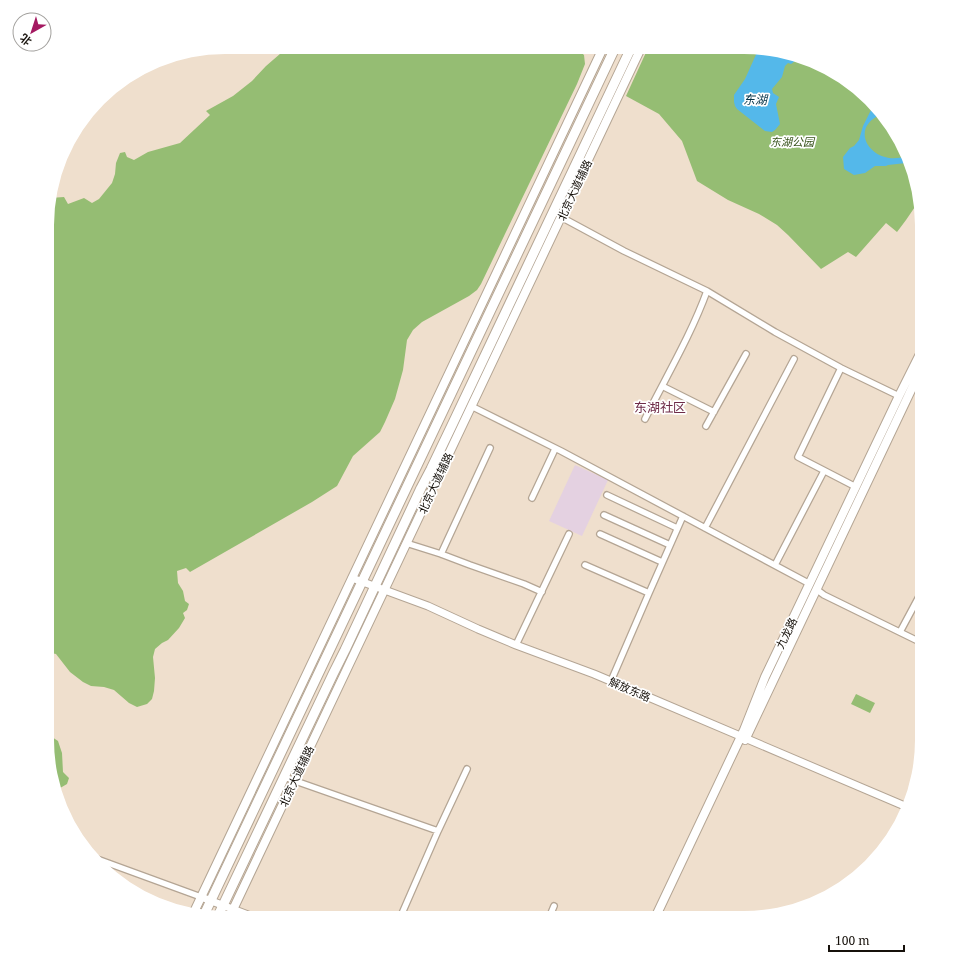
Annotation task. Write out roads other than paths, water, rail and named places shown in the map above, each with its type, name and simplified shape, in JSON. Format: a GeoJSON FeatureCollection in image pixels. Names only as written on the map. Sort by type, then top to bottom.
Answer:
{"type":"FeatureCollection","features":[{"type":"Feature","properties":{"kind":"main road"},"geometry":{"type":"LineString","coordinates":[[195,909],[600,54]]}},
{"type":"Feature","properties":{"kind":"main road"},"geometry":{"type":"LineString","coordinates":[[206,910],[612,54]]}},
{"type":"Feature","properties":{"kind":"main road"},"geometry":{"type":"LineString","coordinates":[[220,911],[333,674],[380,586],[421,488],[628,54]]}},
{"type":"Feature","properties":{"kind":"main road","name":"北京大道辅路"},"geometry":{"type":"LineString","coordinates":[[232,911],[294,780],[380,586],[406,543],[638,54]]}},
{"type":"Feature","properties":{"kind":"main road","name":"九龙路"},"geometry":{"type":"LineString","coordinates":[[813,587],[856,487],[915,364]]}},
{"type":"Feature","properties":{"kind":"main road","name":"九龙路"},"geometry":{"type":"LineString","coordinates":[[664,911],[813,587],[915,381]]}},
{"type":"Feature","properties":{"kind":"main road","name":"九龙路"},"geometry":{"type":"LineString","coordinates":[[657,911],[744,735]]}},
{"type":"Feature","properties":{"kind":"street"},"geometry":{"type":"LineString","coordinates":[[561,217],[624,251],[707,290],[775,332],[841,368],[899,396]]}},
{"type":"Feature","properties":{"kind":"street"},"geometry":{"type":"LineString","coordinates":[[645,420],[684,345],[702,306],[707,290]]}},
{"type":"Feature","properties":{"kind":"street"},"geometry":{"type":"LineString","coordinates":[[706,426],[746,354]]}},
{"type":"Feature","properties":{"kind":"street"},"geometry":{"type":"LineString","coordinates":[[705,528],[794,359]]}},
{"type":"Feature","properties":{"kind":"street"},"geometry":{"type":"LineString","coordinates":[[841,368],[798,457],[856,487]]}},
{"type":"Feature","properties":{"kind":"street"},"geometry":{"type":"LineString","coordinates":[[662,386],[714,412]]}},
{"type":"Feature","properties":{"kind":"street"},"geometry":{"type":"LineString","coordinates":[[471,406],[775,565],[824,595],[915,639]]}},
{"type":"Feature","properties":{"kind":"street"},"geometry":{"type":"LineString","coordinates":[[441,554],[490,448]]}},
{"type":"Feature","properties":{"kind":"street"},"geometry":{"type":"LineString","coordinates":[[532,498],[555,449]]}},
{"type":"Feature","properties":{"kind":"street"},"geometry":{"type":"LineString","coordinates":[[775,565],[824,471]]}},
{"type":"Feature","properties":{"kind":"street"},"geometry":{"type":"LineString","coordinates":[[607,495],[677,528]]}},
{"type":"Feature","properties":{"kind":"street"},"geometry":{"type":"LineString","coordinates":[[604,514],[670,545]]}},
{"type":"Feature","properties":{"kind":"street"},"geometry":{"type":"LineString","coordinates":[[612,679],[683,516]]}},
{"type":"Feature","properties":{"kind":"street"},"geometry":{"type":"LineString","coordinates":[[517,643],[569,534]]}},
{"type":"Feature","properties":{"kind":"street"},"geometry":{"type":"LineString","coordinates":[[600,534],[662,562]]}},
{"type":"Feature","properties":{"kind":"street"},"geometry":{"type":"LineString","coordinates":[[406,543],[441,554],[542,592]]}},
{"type":"Feature","properties":{"kind":"street"},"geometry":{"type":"LineString","coordinates":[[585,565],[649,593]]}},
{"type":"Feature","properties":{"kind":"street","name":"解放东路"},"geometry":{"type":"LineString","coordinates":[[353,576],[428,606],[478,629],[612,679],[904,801]]}},
{"type":"Feature","properties":{"kind":"street"},"geometry":{"type":"LineString","coordinates":[[900,632],[915,604]]}},
{"type":"Feature","properties":{"kind":"street","name":"解放东路"},"geometry":{"type":"LineString","coordinates":[[744,735],[902,805]]}},
{"type":"Feature","properties":{"kind":"street"},"geometry":{"type":"LineString","coordinates":[[403,911],[467,769]]}},
{"type":"Feature","properties":{"kind":"street"},"geometry":{"type":"LineString","coordinates":[[284,777],[438,831]]}},
{"type":"Feature","properties":{"kind":"street"},"geometry":{"type":"LineString","coordinates":[[105,862],[222,906],[228,911]]}},
{"type":"Feature","properties":{"kind":"street"},"geometry":{"type":"LineString","coordinates":[[552,911],[554,906]]}},
{"type":"Feature","properties":{"kind":"water","name":"东湖"},"geometry":{"type":"Polygon","coordinates":[[[756,54],[777,57],[794,62],[791,64],[788,63],[785,66],[782,77],[772,89],[773,93],[779,97],[776,104],[780,124],[772,132],[765,131],[735,106],[734,95],[745,79],[756,54]]]}},
{"type":"Feature","properties":{"kind":"water"},"geometry":{"type":"Polygon","coordinates":[[[871,111],[877,117],[871,121],[866,129],[865,137],[868,145],[875,152],[884,157],[900,157],[903,163],[875,166],[865,173],[854,175],[844,169],[843,157],[859,140],[863,126],[871,111]]]}},
{"type":"Feature","properties":{"kind":"district","name":"东湖社区"},"geometry":{"type":"Point","coordinates":[660,407]}},
{"type":"Feature","properties":{"kind":"park label","name":"东湖公园"},"geometry":{"type":"Point","coordinates":[792,141]}}]}
